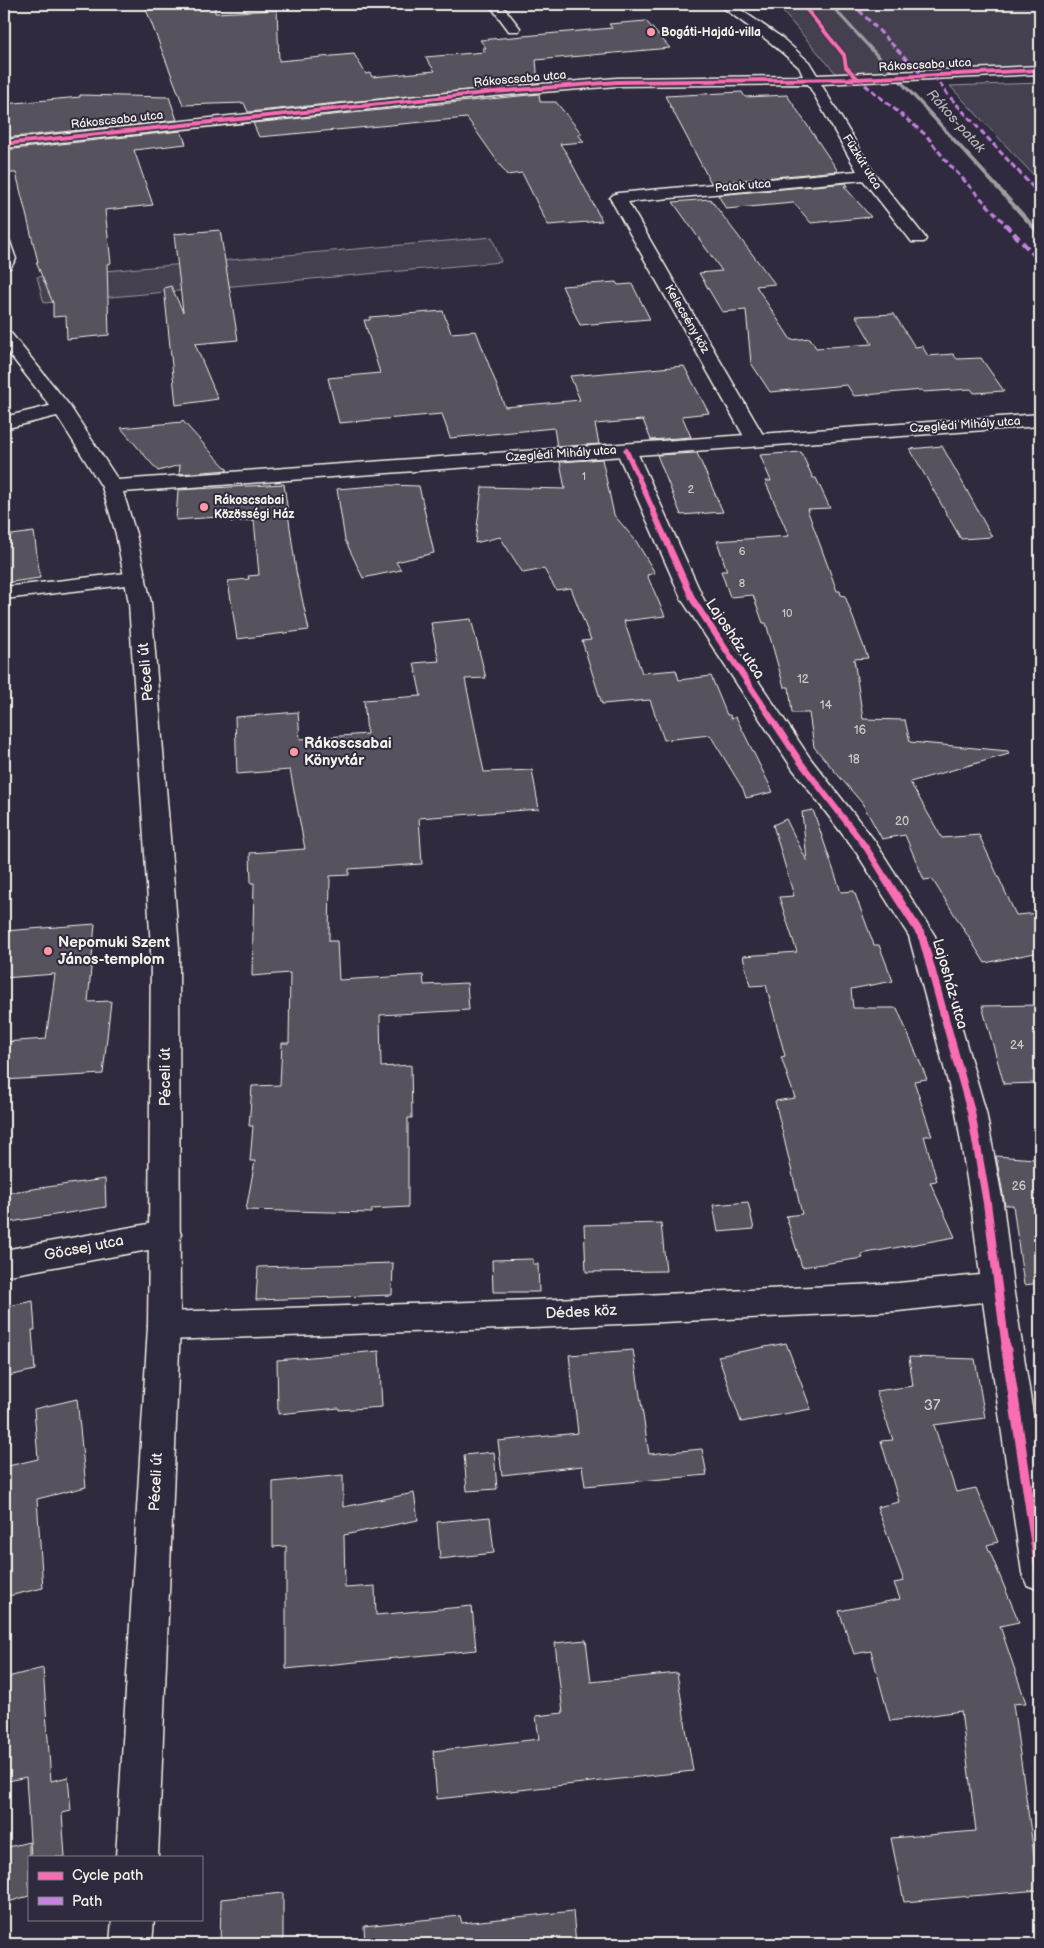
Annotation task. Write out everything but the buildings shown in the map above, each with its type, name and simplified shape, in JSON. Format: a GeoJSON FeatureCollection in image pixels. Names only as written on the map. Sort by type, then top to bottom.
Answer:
{"type":"FeatureCollection","features":[{"type":"Feature","properties":{"kind":"street"},"geometry":{"type":"LineString","coordinates":[[495,4],[514,28]]}},
{"type":"Feature","properties":{"kind":"street","name":"Fűzkút utca"},"geometry":{"type":"LineString","coordinates":[[724,4],[776,40],[804,65],[867,175],[918,239]]}},
{"type":"Feature","properties":{"kind":"street","name":"Rákoscsaba utca"},"geometry":{"type":"LineString","coordinates":[[4,144],[494,92],[617,82],[872,79],[1040,70]]}},
{"type":"Feature","properties":{"kind":"street","name":"Patak utca"},"geometry":{"type":"LineString","coordinates":[[618,198],[867,175]]}},
{"type":"Feature","properties":{"kind":"street","name":"Kelecsény köz"},"geometry":{"type":"LineString","coordinates":[[618,198],[756,440]]}},
{"type":"Feature","properties":{"kind":"street"},"geometry":{"type":"LineString","coordinates":[[4,245],[8,259],[4,264]]}},
{"type":"Feature","properties":{"kind":"street","name":"Péceli út"},"geometry":{"type":"LineString","coordinates":[[4,336],[62,409],[112,487],[126,534],[140,603],[165,948],[165,1234],[164,1326],[137,1856]]}},
{"type":"Feature","properties":{"kind":"street"},"geometry":{"type":"LineString","coordinates":[[4,422],[62,409]]}},
{"type":"Feature","properties":{"kind":"street","name":"Czeglédi Mihály utca"},"geometry":{"type":"LineString","coordinates":[[112,487],[168,481],[1040,420]]}},
{"type":"Feature","properties":{"kind":"street","name":"Lajosház utca"},"geometry":{"type":"LineString","coordinates":[[626,450],[693,600],[801,763],[865,846],[922,936],[971,1112],[987,1203],[997,1287],[1040,1573]]}},
{"type":"Feature","properties":{"kind":"street"},"geometry":{"type":"LineString","coordinates":[[4,593],[135,578]]}},
{"type":"Feature","properties":{"kind":"street","name":"Göcsej utca"},"geometry":{"type":"LineString","coordinates":[[4,1263],[165,1234]]}},
{"type":"Feature","properties":{"kind":"street","name":"Dédes köz"},"geometry":{"type":"LineString","coordinates":[[164,1326],[543,1314],[898,1298],[997,1287]]}},
{"type":"Feature","properties":{"kind":"street"},"geometry":{"type":"LineString","coordinates":[[131,1944],[132,1920]]}},
{"type":"Feature","properties":{"kind":"shaded area"},"geometry":{"type":"Polygon","coordinates":[[[776,4],[1040,4],[1040,68],[923,75],[839,77],[776,4]]]}},
{"type":"Feature","properties":{"kind":"shaded area"},"geometry":{"type":"Polygon","coordinates":[[[1040,83],[1040,182],[950,86],[1040,83]]]}},
{"type":"Feature","properties":{"kind":"shaded area"},"geometry":{"type":"Polygon","coordinates":[[[492,237],[501,262],[44,303],[37,277],[492,237]]]}},
{"type":"Feature","properties":{"kind":"waterway","name":"Rákos-patak"},"geometry":{"type":"LineString","coordinates":[[830,4],[1040,234]]}},
{"type":"Feature","properties":{"kind":"marked path"},"geometry":{"type":"LineString","coordinates":[[853,4],[922,75]]}},
{"type":"Feature","properties":{"kind":"marked path"},"geometry":{"type":"LineString","coordinates":[[934,76],[948,95],[1040,195]]}},
{"type":"Feature","properties":{"kind":"marked path"},"geometry":{"type":"LineString","coordinates":[[858,79],[926,135],[947,162],[1040,261]]}},
{"type":"Feature","properties":{"kind":"cycle path"},"geometry":{"type":"LineString","coordinates":[[802,4],[844,55],[846,67],[858,79]]}},
{"type":"Feature","properties":{"kind":"cycle path"},"geometry":{"type":"LineString","coordinates":[[4,144],[494,92],[617,82],[858,79],[1040,70]]}},
{"type":"Feature","properties":{"kind":"cycle path"},"geometry":{"type":"LineString","coordinates":[[626,450],[693,600],[801,763],[865,846],[922,936],[971,1112],[987,1203],[997,1287],[1040,1573]]}},
{"type":"Feature","properties":{"kind":"place","name":"Bogáti-Hajdú-villa"},"geometry":{"type":"Point","coordinates":[651,32]}},
{"type":"Feature","properties":{"kind":"place","name":"Rákoscsabai Közösségi Ház"},"geometry":{"type":"Point","coordinates":[204,507]}},
{"type":"Feature","properties":{"kind":"place","name":"Rákoscsabai Könyvtár"},"geometry":{"type":"Point","coordinates":[294,752]}},
{"type":"Feature","properties":{"kind":"place","name":"Nepomuki Szent János-templom"},"geometry":{"type":"Point","coordinates":[48,951]}}]}
